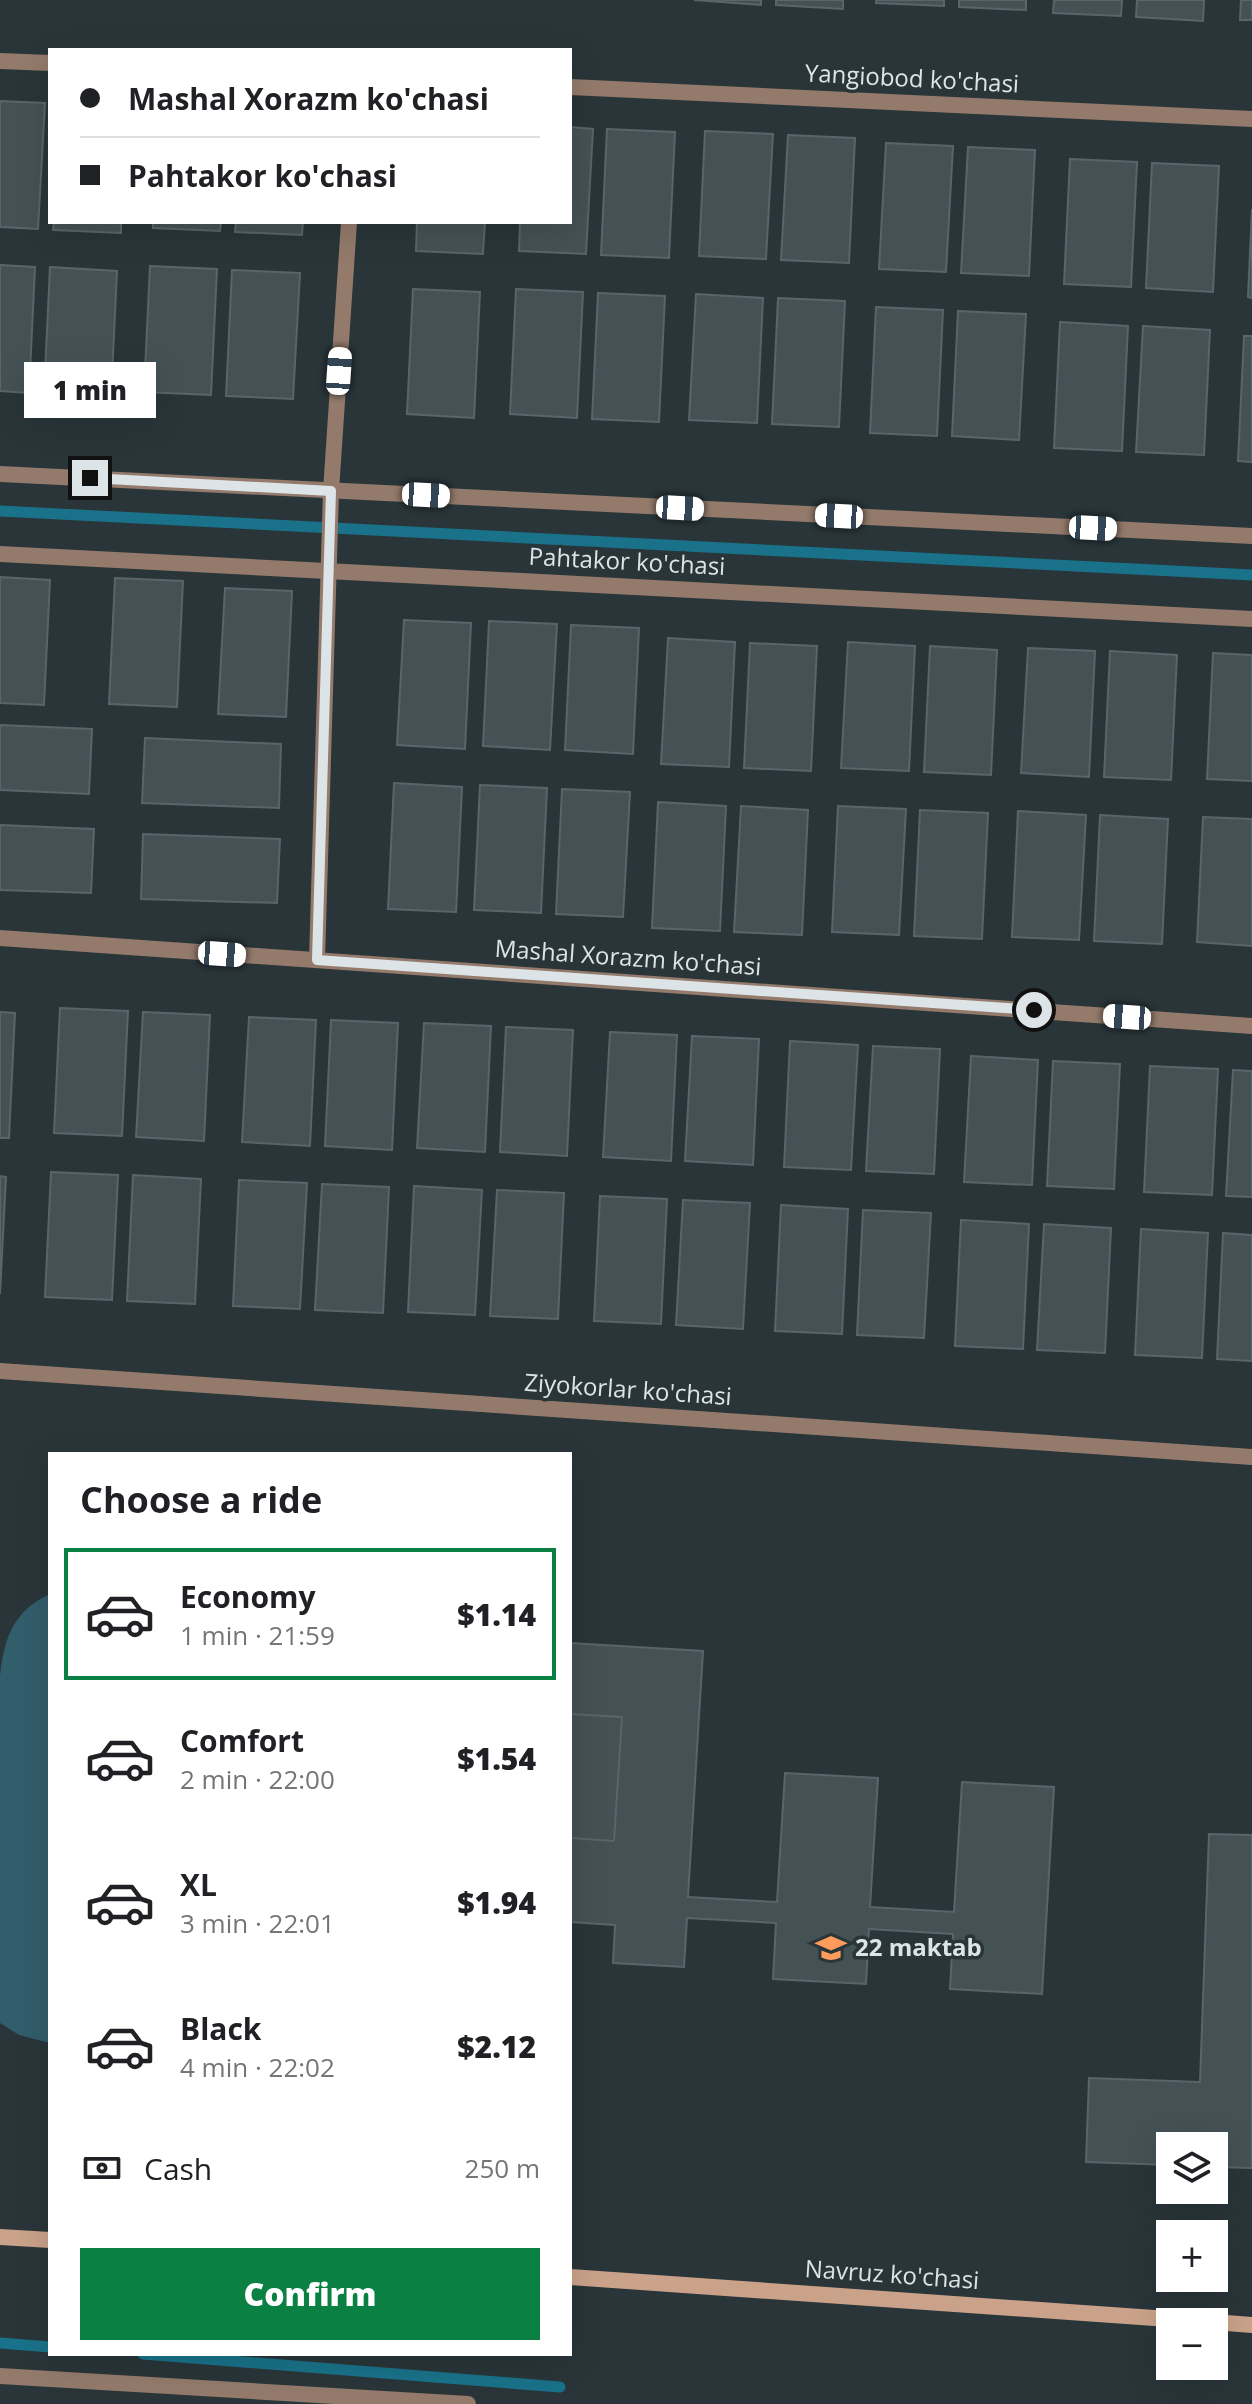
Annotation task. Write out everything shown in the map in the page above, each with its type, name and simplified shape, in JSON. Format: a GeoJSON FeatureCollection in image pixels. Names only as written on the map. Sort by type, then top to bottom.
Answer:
{"type":"FeatureCollection","features":[{"type":"Feature","properties":{"kind":"street"},"geometry":{"type":"LineString","coordinates":[[0,61],[48,63]]}},
{"type":"Feature","properties":{"kind":"street","name":"Yangiobod ko'chasi"},"geometry":{"type":"LineString","coordinates":[[572,87],[1252,119]]}},
{"type":"Feature","properties":{"kind":"street"},"geometry":{"type":"LineString","coordinates":[[317,960],[331,491],[349,224]]}},
{"type":"Feature","properties":{"kind":"street"},"geometry":{"type":"LineString","coordinates":[[0,474],[1252,536]]}},
{"type":"Feature","properties":{"kind":"street","name":"Pahtakor ko'chasi"},"geometry":{"type":"LineString","coordinates":[[0,554],[1252,619]]}},
{"type":"Feature","properties":{"kind":"street","name":"Mashal Xorazm ko'chasi"},"geometry":{"type":"LineString","coordinates":[[0,938],[1252,1026]]}},
{"type":"Feature","properties":{"kind":"street","name":"Ziyokorlar ko'chasi"},"geometry":{"type":"LineString","coordinates":[[0,1371],[1252,1457]]}},
{"type":"Feature","properties":{"kind":"street"},"geometry":{"type":"LineString","coordinates":[[0,2237],[48,2240]]}},
{"type":"Feature","properties":{"kind":"street","name":"Navruz ko'chasi"},"geometry":{"type":"LineString","coordinates":[[572,2277],[1156,2318]]}},
{"type":"Feature","properties":{"kind":"street","name":"Navruz ko'chasi"},"geometry":{"type":"LineString","coordinates":[[1228,2323],[1252,2325]]}},
{"type":"Feature","properties":{"kind":"street"},"geometry":{"type":"LineString","coordinates":[[0,2376],[371,2402],[468,2404]]}},
{"type":"Feature","properties":{"kind":"shaded area"},"geometry":{"type":"Polygon","coordinates":[[[48,1595],[48,2042],[19,2035],[0,2023],[0,1675],[4,1649],[13,1627],[19,1617],[48,1595]]]}},
{"type":"Feature","properties":{"kind":"building"},"geometry":{"type":"Polygon","coordinates":[[[694,0],[761,0],[761,5],[694,0]]]}},
{"type":"Feature","properties":{"kind":"building"},"geometry":{"type":"Polygon","coordinates":[[[776,0],[843,0],[843,9],[776,5],[776,0]]]}},
{"type":"Feature","properties":{"kind":"building"},"geometry":{"type":"Polygon","coordinates":[[[876,0],[944,0],[944,6],[876,3],[876,0]]]}},
{"type":"Feature","properties":{"kind":"building"},"geometry":{"type":"Polygon","coordinates":[[[959,0],[1026,0],[1026,10],[959,7],[959,0]]]}},
{"type":"Feature","properties":{"kind":"building"},"geometry":{"type":"Polygon","coordinates":[[[1054,0],[1122,0],[1121,16],[1053,13],[1054,0]]]}},
{"type":"Feature","properties":{"kind":"building"},"geometry":{"type":"Polygon","coordinates":[[[1137,0],[1204,0],[1203,21],[1136,17],[1137,0]]]}},
{"type":"Feature","properties":{"kind":"building"},"geometry":{"type":"Polygon","coordinates":[[[1241,0],[1252,0],[1252,20],[1240,20],[1241,0]]]}},
{"type":"Feature","properties":{"kind":"building"},"geometry":{"type":"Polygon","coordinates":[[[0,101],[45,103],[38,229],[0,227],[0,101]]]}},
{"type":"Feature","properties":{"kind":"building"},"geometry":{"type":"Polygon","coordinates":[[[572,127],[593,129],[586,254],[519,251],[520,224],[572,224],[572,127]]]}},
{"type":"Feature","properties":{"kind":"building"},"geometry":{"type":"Polygon","coordinates":[[[607,129],[675,132],[669,258],[601,255],[607,129]]]}},
{"type":"Feature","properties":{"kind":"building"},"geometry":{"type":"Polygon","coordinates":[[[705,131],[773,134],[766,259],[699,256],[705,131]]]}},
{"type":"Feature","properties":{"kind":"building"},"geometry":{"type":"Polygon","coordinates":[[[788,135],[855,138],[849,263],[781,260],[788,135]]]}},
{"type":"Feature","properties":{"kind":"building"},"geometry":{"type":"Polygon","coordinates":[[[886,143],[953,146],[946,272],[879,269],[886,143]]]}},
{"type":"Feature","properties":{"kind":"building"},"geometry":{"type":"Polygon","coordinates":[[[968,147],[1035,150],[1029,276],[961,273],[968,147]]]}},
{"type":"Feature","properties":{"kind":"building"},"geometry":{"type":"Polygon","coordinates":[[[1070,159],[1137,162],[1131,287],[1064,284],[1070,159]]]}},
{"type":"Feature","properties":{"kind":"building"},"geometry":{"type":"Polygon","coordinates":[[[1152,163],[1219,166],[1213,292],[1146,288],[1152,163]]]}},
{"type":"Feature","properties":{"kind":"building"},"geometry":{"type":"Polygon","coordinates":[[[1252,209],[1252,298],[1248,297],[1252,209]]]}},
{"type":"Feature","properties":{"kind":"building"},"geometry":{"type":"Polygon","coordinates":[[[54,224],[121,224],[121,233],[53,230],[54,224]]]}},
{"type":"Feature","properties":{"kind":"building"},"geometry":{"type":"Polygon","coordinates":[[[153,224],[221,224],[220,231],[153,228],[153,224]]]}},
{"type":"Feature","properties":{"kind":"building"},"geometry":{"type":"Polygon","coordinates":[[[236,224],[303,224],[302,235],[235,232],[236,224]]]}},
{"type":"Feature","properties":{"kind":"building"},"geometry":{"type":"Polygon","coordinates":[[[417,224],[485,224],[483,254],[416,251],[417,224]]]}},
{"type":"Feature","properties":{"kind":"building"},"geometry":{"type":"Polygon","coordinates":[[[0,265],[35,267],[29,393],[0,391],[0,265]]]}},
{"type":"Feature","properties":{"kind":"building"},"geometry":{"type":"Polygon","coordinates":[[[150,266],[217,269],[211,395],[144,392],[150,266]]]}},
{"type":"Feature","properties":{"kind":"building"},"geometry":{"type":"Polygon","coordinates":[[[50,267],[117,271],[111,397],[44,394],[50,267]]]}},
{"type":"Feature","properties":{"kind":"building"},"geometry":{"type":"Polygon","coordinates":[[[232,270],[300,273],[293,399],[226,396],[232,270]]]}},
{"type":"Feature","properties":{"kind":"building"},"geometry":{"type":"Polygon","coordinates":[[[413,289],[480,292],[474,418],[407,414],[413,289]]]}},
{"type":"Feature","properties":{"kind":"building"},"geometry":{"type":"Polygon","coordinates":[[[516,289],[583,292],[577,418],[510,414],[516,289]]]}},
{"type":"Feature","properties":{"kind":"building"},"geometry":{"type":"Polygon","coordinates":[[[598,293],[665,296],[659,422],[592,419],[598,293]]]}},
{"type":"Feature","properties":{"kind":"building"},"geometry":{"type":"Polygon","coordinates":[[[696,294],[763,298],[757,423],[689,420],[696,294]]]}},
{"type":"Feature","properties":{"kind":"building"},"geometry":{"type":"Polygon","coordinates":[[[778,298],[845,301],[839,427],[772,424],[778,298]]]}},
{"type":"Feature","properties":{"kind":"building"},"geometry":{"type":"Polygon","coordinates":[[[876,307],[943,310],[937,436],[870,433],[876,307]]]}},
{"type":"Feature","properties":{"kind":"building"},"geometry":{"type":"Polygon","coordinates":[[[958,311],[1026,314],[1019,440],[952,436],[958,311]]]}},
{"type":"Feature","properties":{"kind":"building"},"geometry":{"type":"Polygon","coordinates":[[[1060,322],[1128,326],[1122,451],[1054,448],[1060,322]]]}},
{"type":"Feature","properties":{"kind":"building"},"geometry":{"type":"Polygon","coordinates":[[[1143,326],[1210,330],[1204,455],[1136,452],[1143,326]]]}},
{"type":"Feature","properties":{"kind":"building"},"geometry":{"type":"Polygon","coordinates":[[[1244,336],[1252,336],[1252,462],[1238,461],[1244,336]]]}},
{"type":"Feature","properties":{"kind":"building"},"geometry":{"type":"Polygon","coordinates":[[[0,577],[50,580],[44,705],[0,703],[0,577]]]}},
{"type":"Feature","properties":{"kind":"building"},"geometry":{"type":"Polygon","coordinates":[[[115,578],[183,581],[177,707],[109,704],[115,578]]]}},
{"type":"Feature","properties":{"kind":"building"},"geometry":{"type":"Polygon","coordinates":[[[225,588],[292,591],[286,717],[218,714],[225,588]]]}},
{"type":"Feature","properties":{"kind":"building"},"geometry":{"type":"Polygon","coordinates":[[[404,620],[471,623],[465,749],[397,745],[404,620]]]}},
{"type":"Feature","properties":{"kind":"building"},"geometry":{"type":"Polygon","coordinates":[[[489,621],[557,624],[550,750],[483,746],[489,621]]]}},
{"type":"Feature","properties":{"kind":"building"},"geometry":{"type":"Polygon","coordinates":[[[571,625],[639,628],[633,754],[565,750],[571,625]]]}},
{"type":"Feature","properties":{"kind":"building"},"geometry":{"type":"Polygon","coordinates":[[[668,638],[735,642],[729,767],[661,764],[668,638]]]}},
{"type":"Feature","properties":{"kind":"building"},"geometry":{"type":"Polygon","coordinates":[[[848,642],[915,646],[909,771],[841,768],[848,642]]]}},
{"type":"Feature","properties":{"kind":"building"},"geometry":{"type":"Polygon","coordinates":[[[750,643],[817,646],[811,771],[744,768],[750,643]]]}},
{"type":"Feature","properties":{"kind":"building"},"geometry":{"type":"Polygon","coordinates":[[[930,646],[997,650],[991,775],[924,772],[930,646]]]}},
{"type":"Feature","properties":{"kind":"building"},"geometry":{"type":"Polygon","coordinates":[[[1028,648],[1095,651],[1089,777],[1021,773],[1028,648]]]}},
{"type":"Feature","properties":{"kind":"building"},"geometry":{"type":"Polygon","coordinates":[[[1110,651],[1177,655],[1171,780],[1104,777],[1110,651]]]}},
{"type":"Feature","properties":{"kind":"building"},"geometry":{"type":"Polygon","coordinates":[[[1213,653],[1252,655],[1252,781],[1207,779],[1213,653]]]}},
{"type":"Feature","properties":{"kind":"building"},"geometry":{"type":"Polygon","coordinates":[[[0,725],[92,729],[89,794],[0,790],[0,725]]]}},
{"type":"Feature","properties":{"kind":"building"},"geometry":{"type":"Polygon","coordinates":[[[145,738],[281,744],[279,808],[142,803],[145,738]]]}},
{"type":"Feature","properties":{"kind":"building"},"geometry":{"type":"Polygon","coordinates":[[[394,783],[462,787],[456,912],[388,909],[394,783]]]}},
{"type":"Feature","properties":{"kind":"building"},"geometry":{"type":"Polygon","coordinates":[[[480,785],[547,788],[541,913],[474,910],[480,785]]]}},
{"type":"Feature","properties":{"kind":"building"},"geometry":{"type":"Polygon","coordinates":[[[562,789],[630,792],[623,917],[556,914],[562,789]]]}},
{"type":"Feature","properties":{"kind":"building"},"geometry":{"type":"Polygon","coordinates":[[[658,802],[726,806],[720,931],[652,928],[658,802]]]}},
{"type":"Feature","properties":{"kind":"building"},"geometry":{"type":"Polygon","coordinates":[[[741,806],[808,810],[802,935],[734,932],[741,806]]]}},
{"type":"Feature","properties":{"kind":"building"},"geometry":{"type":"Polygon","coordinates":[[[838,806],[906,809],[899,935],[832,932],[838,806]]]}},
{"type":"Feature","properties":{"kind":"building"},"geometry":{"type":"Polygon","coordinates":[[[920,810],[988,813],[982,939],[914,936],[920,810]]]}},
{"type":"Feature","properties":{"kind":"building"},"geometry":{"type":"Polygon","coordinates":[[[1018,811],[1086,815],[1079,940],[1012,937],[1018,811]]]}},
{"type":"Feature","properties":{"kind":"building"},"geometry":{"type":"Polygon","coordinates":[[[1100,815],[1168,819],[1162,944],[1094,941],[1100,815]]]}},
{"type":"Feature","properties":{"kind":"building"},"geometry":{"type":"Polygon","coordinates":[[[1203,817],[1252,819],[1252,946],[1197,942],[1203,817]]]}},
{"type":"Feature","properties":{"kind":"building"},"geometry":{"type":"Polygon","coordinates":[[[0,825],[94,829],[91,893],[0,890],[0,825]]]}},
{"type":"Feature","properties":{"kind":"building"},"geometry":{"type":"Polygon","coordinates":[[[143,834],[280,839],[277,903],[141,899],[143,834]]]}},
{"type":"Feature","properties":{"kind":"building"},"geometry":{"type":"Polygon","coordinates":[[[60,1008],[128,1011],[122,1136],[54,1133],[60,1008]]]}},
{"type":"Feature","properties":{"kind":"building"},"geometry":{"type":"Polygon","coordinates":[[[0,1012],[15,1013],[9,1138],[0,1138],[0,1012]]]}},
{"type":"Feature","properties":{"kind":"building"},"geometry":{"type":"Polygon","coordinates":[[[143,1012],[210,1015],[204,1141],[136,1137],[143,1012]]]}},
{"type":"Feature","properties":{"kind":"building"},"geometry":{"type":"Polygon","coordinates":[[[249,1017],[316,1020],[310,1146],[242,1142],[249,1017]]]}},
{"type":"Feature","properties":{"kind":"building"},"geometry":{"type":"Polygon","coordinates":[[[331,1020],[398,1023],[392,1150],[325,1146],[331,1020]]]}},
{"type":"Feature","properties":{"kind":"building"},"geometry":{"type":"Polygon","coordinates":[[[424,1023],[491,1026],[485,1152],[417,1148],[424,1023]]]}},
{"type":"Feature","properties":{"kind":"building"},"geometry":{"type":"Polygon","coordinates":[[[506,1027],[573,1030],[567,1156],[500,1152],[506,1027]]]}},
{"type":"Feature","properties":{"kind":"building"},"geometry":{"type":"Polygon","coordinates":[[[610,1032],[677,1035],[671,1161],[603,1157],[610,1032]]]}},
{"type":"Feature","properties":{"kind":"building"},"geometry":{"type":"Polygon","coordinates":[[[692,1036],[759,1039],[753,1165],[685,1161],[692,1036]]]}},
{"type":"Feature","properties":{"kind":"building"},"geometry":{"type":"Polygon","coordinates":[[[790,1041],[858,1045],[851,1170],[784,1167],[790,1041]]]}},
{"type":"Feature","properties":{"kind":"building"},"geometry":{"type":"Polygon","coordinates":[[[873,1046],[940,1049],[934,1174],[866,1171],[873,1046]]]}},
{"type":"Feature","properties":{"kind":"building"},"geometry":{"type":"Polygon","coordinates":[[[971,1056],[1038,1060],[1032,1185],[964,1182],[971,1056]]]}},
{"type":"Feature","properties":{"kind":"building"},"geometry":{"type":"Polygon","coordinates":[[[1053,1061],[1120,1064],[1114,1189],[1047,1186],[1053,1061]]]}},
{"type":"Feature","properties":{"kind":"building"},"geometry":{"type":"Polygon","coordinates":[[[1150,1066],[1218,1069],[1212,1195],[1144,1192],[1150,1066]]]}},
{"type":"Feature","properties":{"kind":"building"},"geometry":{"type":"Polygon","coordinates":[[[1233,1070],[1252,1071],[1252,1197],[1226,1196],[1233,1070]]]}},
{"type":"Feature","properties":{"kind":"building"},"geometry":{"type":"Polygon","coordinates":[[[51,1172],[118,1175],[112,1300],[45,1297],[51,1172]]]}},
{"type":"Feature","properties":{"kind":"building"},"geometry":{"type":"Polygon","coordinates":[[[133,1175],[201,1179],[195,1304],[127,1301],[133,1175]]]}},
{"type":"Feature","properties":{"kind":"building"},"geometry":{"type":"Polygon","coordinates":[[[0,1176],[6,1177],[0,1294],[0,1176]]]}},
{"type":"Feature","properties":{"kind":"building"},"geometry":{"type":"Polygon","coordinates":[[[239,1180],[307,1183],[300,1309],[233,1306],[239,1180]]]}},
{"type":"Feature","properties":{"kind":"building"},"geometry":{"type":"Polygon","coordinates":[[[322,1184],[389,1187],[383,1313],[315,1310],[322,1184]]]}},
{"type":"Feature","properties":{"kind":"building"},"geometry":{"type":"Polygon","coordinates":[[[414,1186],[482,1190],[475,1315],[408,1312],[414,1186]]]}},
{"type":"Feature","properties":{"kind":"building"},"geometry":{"type":"Polygon","coordinates":[[[497,1190],[564,1193],[558,1319],[490,1316],[497,1190]]]}},
{"type":"Feature","properties":{"kind":"building"},"geometry":{"type":"Polygon","coordinates":[[[600,1196],[667,1199],[661,1324],[594,1321],[600,1196]]]}},
{"type":"Feature","properties":{"kind":"building"},"geometry":{"type":"Polygon","coordinates":[[[683,1200],[750,1203],[743,1329],[676,1325],[683,1200]]]}},
{"type":"Feature","properties":{"kind":"building"},"geometry":{"type":"Polygon","coordinates":[[[781,1205],[848,1209],[842,1334],[775,1331],[781,1205]]]}},
{"type":"Feature","properties":{"kind":"building"},"geometry":{"type":"Polygon","coordinates":[[[863,1210],[931,1213],[924,1338],[857,1335],[863,1210]]]}},
{"type":"Feature","properties":{"kind":"building"},"geometry":{"type":"Polygon","coordinates":[[[961,1220],[1029,1224],[1023,1349],[955,1346],[961,1220]]]}},
{"type":"Feature","properties":{"kind":"building"},"geometry":{"type":"Polygon","coordinates":[[[1044,1224],[1111,1228],[1105,1353],[1037,1350],[1044,1224]]]}},
{"type":"Feature","properties":{"kind":"building"},"geometry":{"type":"Polygon","coordinates":[[[1141,1229],[1208,1233],[1202,1358],[1135,1355],[1141,1229]]]}},
{"type":"Feature","properties":{"kind":"building"},"geometry":{"type":"Polygon","coordinates":[[[1223,1233],[1252,1235],[1252,1361],[1217,1359],[1223,1233]]]}},
{"type":"Feature","properties":{"kind":"building","name":"22 maktab"},"geometry":{"type":"Polygon","coordinates":[[[572,1643],[703,1651],[688,1897],[777,1902],[785,1773],[878,1778],[870,1907],[954,1912],[962,1782],[1054,1787],[1042,1994],[950,1989],[953,1934],[869,1929],[866,1984],[773,1979],[776,1923],[687,1918],[684,1967],[613,1963],[615,1925],[572,1922],[572,1838],[614,1841],[622,1717],[572,1714],[572,1643]]]}},
{"type":"Feature","properties":{"kind":"building","name":"22 maktab"},"geometry":{"type":"Polygon","coordinates":[[[572,1643],[703,1651],[688,1897],[777,1902],[785,1773],[878,1778],[870,1907],[954,1912],[962,1782],[1054,1787],[1042,1994],[950,1989],[953,1934],[869,1929],[866,1984],[773,1979],[776,1923],[687,1918],[684,1967],[613,1963],[615,1925],[572,1922],[572,1643]]]}},
{"type":"Feature","properties":{"kind":"building"},"geometry":{"type":"Polygon","coordinates":[[[1209,1834],[1252,1835],[1252,2168],[1228,2167],[1228,2132],[1156,2132],[1156,2164],[1086,2162],[1089,2078],[1200,2082],[1209,1834]]]}},
{"type":"Feature","properties":{"kind":"waterway"},"geometry":{"type":"LineString","coordinates":[[0,511],[1252,575]]}},
{"type":"Feature","properties":{"kind":"waterway"},"geometry":{"type":"LineString","coordinates":[[0,2343],[48,2347]]}},
{"type":"Feature","properties":{"kind":"waterway"},"geometry":{"type":"LineString","coordinates":[[168,2356],[560,2387]]}},
{"type":"Feature","properties":{"kind":"place","name":"22 maktab"},"geometry":{"type":"Point","coordinates":[831,1948]}},
{"type":"Feature","properties":{"kind":"route"},"geometry":{"type":"LineString","coordinates":[[90,478],[331,491],[317,960],[1034,1010]]}}]}
